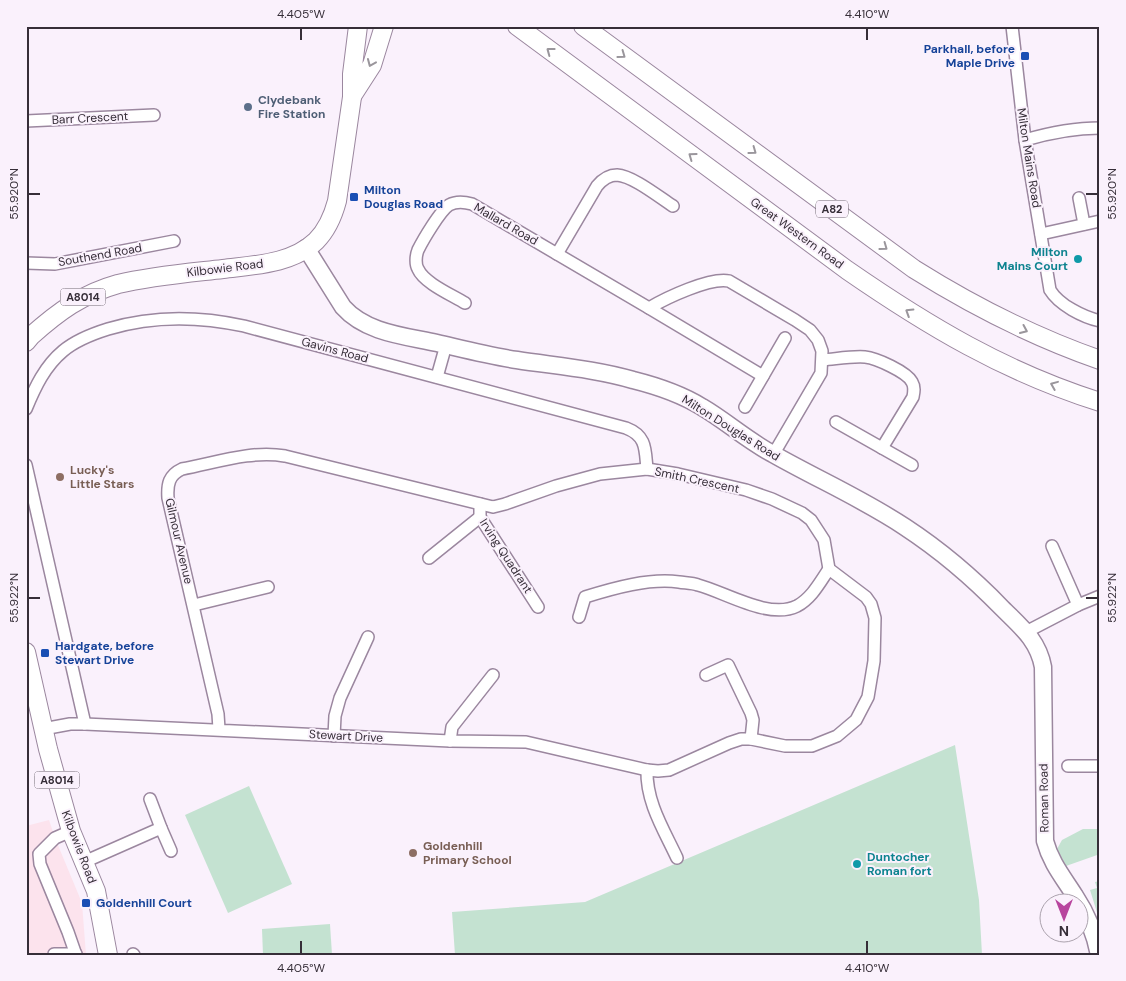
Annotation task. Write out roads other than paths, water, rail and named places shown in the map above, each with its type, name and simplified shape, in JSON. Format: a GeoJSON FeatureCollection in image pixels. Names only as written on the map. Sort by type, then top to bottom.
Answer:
{"type":"FeatureCollection","features":[{"type":"Feature","properties":{"kind":"main road","name":"Kilbowie Road"},"geometry":{"type":"LineString","coordinates":[[28,336],[66,306],[87,295],[118,284],[261,265],[292,256],[306,248],[325,231],[334,213],[339,189],[352,97],[352,74],[358,26]]}},
{"type":"Feature","properties":{"kind":"main road","name":"Kilbowie Road"},"geometry":{"type":"LineString","coordinates":[[352,97],[372,65],[384,26]]}},
{"type":"Feature","properties":{"kind":"main road","name":"Great Western Road"},"geometry":{"type":"LineString","coordinates":[[517,26],[847,270],[896,304],[940,331],[991,358],[1035,378],[1100,402]]}},
{"type":"Feature","properties":{"kind":"main road","name":"A82"},"geometry":{"type":"LineString","coordinates":[[583,26],[914,269],[1016,327],[1063,348],[1100,360]]}},
{"type":"Feature","properties":{"kind":"main road","name":"Kilbowie Road"},"geometry":{"type":"LineString","coordinates":[[26,652],[43,729],[71,831],[96,891],[108,955]]}},
{"type":"Feature","properties":{"kind":"street","name":"Milton Mains Road"},"geometry":{"type":"LineString","coordinates":[[1012,26],[1024,140],[1050,290],[1053,296],[1074,310],[1100,321]]}},
{"type":"Feature","properties":{"kind":"street","name":"Barr Crescent"},"geometry":{"type":"LineString","coordinates":[[26,121],[154,115]]}},
{"type":"Feature","properties":{"kind":"street"},"geometry":{"type":"LineString","coordinates":[[1024,140],[1085,128],[1100,128]]}},
{"type":"Feature","properties":{"kind":"street"},"geometry":{"type":"LineString","coordinates":[[557,254],[597,186],[608,177],[616,175],[632,180],[673,206]]}},
{"type":"Feature","properties":{"kind":"street"},"geometry":{"type":"LineString","coordinates":[[1079,198],[1084,224]]}},
{"type":"Feature","properties":{"kind":"street","name":"Mallard Road"},"geometry":{"type":"LineString","coordinates":[[465,303],[428,281],[417,269],[417,255],[418,250],[443,211],[450,205],[466,202],[763,376]]}},
{"type":"Feature","properties":{"kind":"street"},"geometry":{"type":"LineString","coordinates":[[1041,234],[1100,221]]}},
{"type":"Feature","properties":{"kind":"street","name":"Southend Road"},"geometry":{"type":"LineString","coordinates":[[26,263],[55,264],[174,241]]}},
{"type":"Feature","properties":{"kind":"street","name":"Milton Douglas Road"},"geometry":{"type":"LineString","coordinates":[[306,248],[344,307],[356,318],[371,327],[515,360],[608,374],[649,384],[687,399],[773,455],[862,500],[905,526],[952,562],[1026,632]]}},
{"type":"Feature","properties":{"kind":"street"},"geometry":{"type":"LineString","coordinates":[[648,308],[662,300],[705,284],[723,280],[729,281],[810,330],[820,346],[821,373],[773,455]]}},
{"type":"Feature","properties":{"kind":"street","name":"Gavins Road"},"geometry":{"type":"LineString","coordinates":[[26,409],[43,374],[51,363],[63,351],[81,340],[96,333],[136,322],[172,317],[202,319],[244,326],[633,431],[643,441],[647,469]]}},
{"type":"Feature","properties":{"kind":"street"},"geometry":{"type":"LineString","coordinates":[[745,407],[784,338]]}},
{"type":"Feature","properties":{"kind":"street"},"geometry":{"type":"LineString","coordinates":[[438,377],[446,345]]}},
{"type":"Feature","properties":{"kind":"street"},"geometry":{"type":"LineString","coordinates":[[822,360],[856,357],[876,359],[908,376],[914,388],[913,397],[882,448]]}},
{"type":"Feature","properties":{"kind":"street"},"geometry":{"type":"LineString","coordinates":[[836,422],[912,465]]}},
{"type":"Feature","properties":{"kind":"street","name":"Gilmour Avenue"},"geometry":{"type":"LineString","coordinates":[[220,729],[168,490],[171,477],[182,469],[255,455],[272,454],[468,502]]}},
{"type":"Feature","properties":{"kind":"street"},"geometry":{"type":"LineString","coordinates":[[27,469],[85,724]]}},
{"type":"Feature","properties":{"kind":"street","name":"Smith Crescent"},"geometry":{"type":"LineString","coordinates":[[468,502],[499,506],[574,480],[600,474],[647,469],[721,483],[791,507],[811,520],[819,531],[824,540],[829,569]]}},
{"type":"Feature","properties":{"kind":"street","name":"Irving Quadrant"},"geometry":{"type":"LineString","coordinates":[[480,504],[480,518],[538,607]]}},
{"type":"Feature","properties":{"kind":"street"},"geometry":{"type":"LineString","coordinates":[[429,558],[480,518]]}},
{"type":"Feature","properties":{"kind":"street"},"geometry":{"type":"LineString","coordinates":[[1052,546],[1078,605]]}},
{"type":"Feature","properties":{"kind":"street"},"geometry":{"type":"LineString","coordinates":[[579,617],[585,597],[615,588],[654,582],[698,585],[760,607],[782,610],[796,606],[811,595],[829,569]]}},
{"type":"Feature","properties":{"kind":"street","name":"Stewart Drive"},"geometry":{"type":"LineString","coordinates":[[43,729],[70,724],[85,724],[450,741],[526,742],[647,770],[670,770],[729,743],[751,739],[798,747],[812,746],[825,742],[848,728],[856,720],[868,697],[874,661],[874,610],[866,597],[829,569]]}},
{"type":"Feature","properties":{"kind":"street"},"geometry":{"type":"LineString","coordinates":[[194,605],[268,587]]}},
{"type":"Feature","properties":{"kind":"street"},"geometry":{"type":"LineString","coordinates":[[1026,632],[1078,605],[1100,596]]}},
{"type":"Feature","properties":{"kind":"street","name":"Roman Road"},"geometry":{"type":"LineString","coordinates":[[1026,632],[1038,647],[1042,667],[1045,841],[1053,863],[1085,913],[1096,941],[1099,955]]}},
{"type":"Feature","properties":{"kind":"street"},"geometry":{"type":"LineString","coordinates":[[334,736],[335,716],[340,698],[368,637]]}},
{"type":"Feature","properties":{"kind":"street"},"geometry":{"type":"LineString","coordinates":[[706,675],[728,665],[751,713],[753,720],[751,739]]}},
{"type":"Feature","properties":{"kind":"street"},"geometry":{"type":"LineString","coordinates":[[450,741],[452,727],[493,675]]}},
{"type":"Feature","properties":{"kind":"street"},"geometry":{"type":"LineString","coordinates":[[1068,766],[1100,766]]}},
{"type":"Feature","properties":{"kind":"street"},"geometry":{"type":"LineString","coordinates":[[647,770],[647,788],[655,811],[677,858]]}},
{"type":"Feature","properties":{"kind":"street"},"geometry":{"type":"LineString","coordinates":[[150,799],[171,851]]}},
{"type":"Feature","properties":{"kind":"street"},"geometry":{"type":"LineString","coordinates":[[84,862],[162,828]]}},
{"type":"Feature","properties":{"kind":"street"},"geometry":{"type":"LineString","coordinates":[[54,954],[76,954],[40,864],[40,854],[55,838],[71,831]]}},
{"type":"Feature","properties":{"kind":"place","name":"Parkhall, before Maple Drive"},"geometry":{"type":"Point","coordinates":[1025,56]}},
{"type":"Feature","properties":{"kind":"place","name":"Clydebank Fire Station"},"geometry":{"type":"Point","coordinates":[248,107]}},
{"type":"Feature","properties":{"kind":"place","name":"Milton Douglas Road"},"geometry":{"type":"Point","coordinates":[354,197]}},
{"type":"Feature","properties":{"kind":"place","name":"Milton Mains Court"},"geometry":{"type":"Point","coordinates":[1078,259]}},
{"type":"Feature","properties":{"kind":"place","name":"Lucky's Little Stars"},"geometry":{"type":"Point","coordinates":[60,477]}},
{"type":"Feature","properties":{"kind":"place","name":"Hardgate, before Stewart Drive"},"geometry":{"type":"Point","coordinates":[45,653]}},
{"type":"Feature","properties":{"kind":"place","name":"Goldenhill Primary School"},"geometry":{"type":"Point","coordinates":[413,853]}},
{"type":"Feature","properties":{"kind":"place","name":"Duntocher Roman fort"},"geometry":{"type":"Point","coordinates":[857,864]}},
{"type":"Feature","properties":{"kind":"place","name":"Goldenhill Court"},"geometry":{"type":"Point","coordinates":[86,903]}}]}
